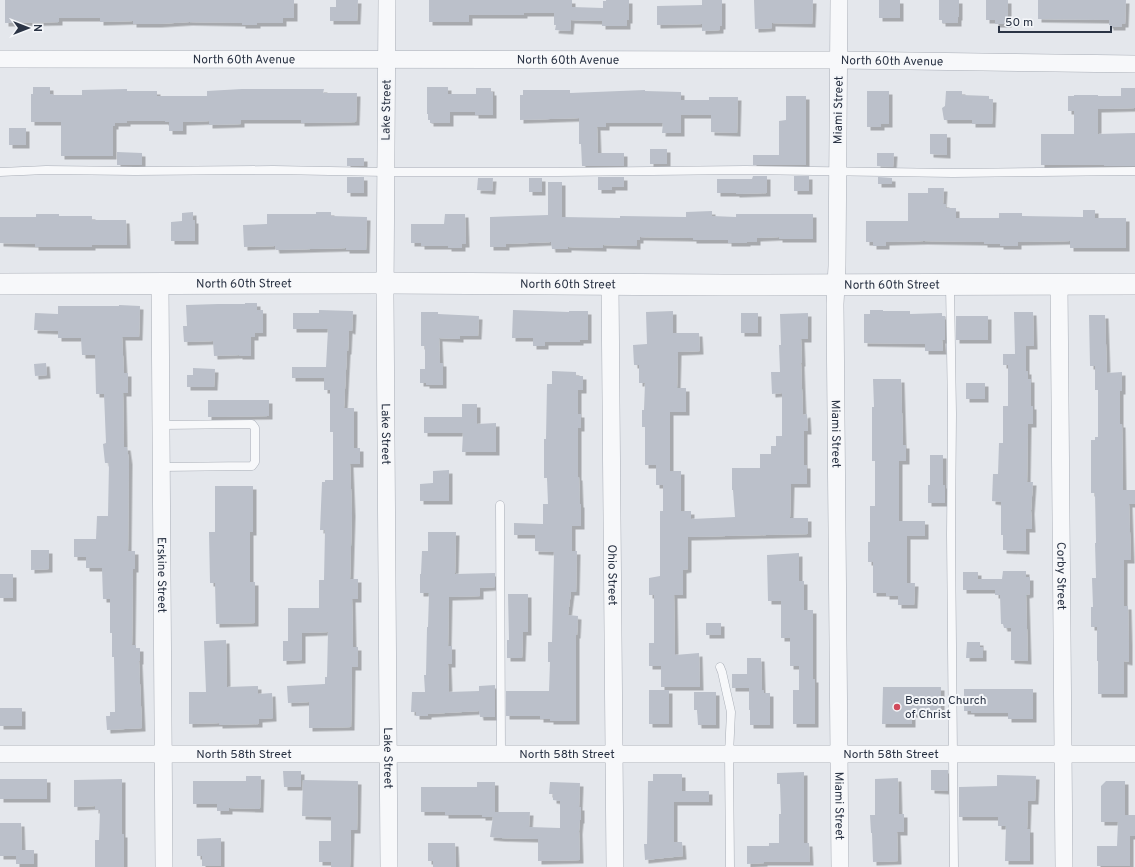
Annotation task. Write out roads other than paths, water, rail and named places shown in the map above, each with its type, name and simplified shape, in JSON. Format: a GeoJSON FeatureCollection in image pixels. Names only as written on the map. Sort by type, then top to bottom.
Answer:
{"type":"FeatureCollection","features":[{"type":"Feature","properties":{"kind":"street","name":"Lake Street"},"geometry":{"type":"LineString","coordinates":[[387,0],[385,283],[389,867]]}},
{"type":"Feature","properties":{"kind":"street","name":"Miami Street"},"geometry":{"type":"LineString","coordinates":[[839,0],[835,304],[840,867]]}},
{"type":"Feature","properties":{"kind":"street","name":"North 60th Avenue"},"geometry":{"type":"LineString","coordinates":[[0,59],[839,60],[1135,64]]}},
{"type":"Feature","properties":{"kind":"street","name":"North 60th Street"},"geometry":{"type":"LineString","coordinates":[[0,284],[1135,284]]}},
{"type":"Feature","properties":{"kind":"street","name":"Erskine Street"},"geometry":{"type":"LineString","coordinates":[[160,284],[164,867]]}},
{"type":"Feature","properties":{"kind":"street","name":"Ohio Street"},"geometry":{"type":"LineString","coordinates":[[610,284],[615,867]]}},
{"type":"Feature","properties":{"kind":"street","name":"Corby Street"},"geometry":{"type":"LineString","coordinates":[[1059,284],[1064,867]]}},
{"type":"Feature","properties":{"kind":"street","name":"North 58th Street"},"geometry":{"type":"LineString","coordinates":[[0,754],[1135,754]]}},
{"type":"Feature","properties":{"kind":"lane"},"geometry":{"type":"LineString","coordinates":[[0,172],[46,170],[266,170],[386,172],[744,170],[953,173],[1135,171]]}},
{"type":"Feature","properties":{"kind":"lane"},"geometry":{"type":"LineString","coordinates":[[950,284],[952,414],[951,624],[954,867]]}},
{"type":"Feature","properties":{"kind":"lane"},"geometry":{"type":"LineString","coordinates":[[161,425],[252,424],[255,428],[255,462],[252,466],[161,467]]}},
{"type":"Feature","properties":{"kind":"lane"},"geometry":{"type":"LineString","coordinates":[[500,505],[501,754]]}},
{"type":"Feature","properties":{"kind":"lane"},"geometry":{"type":"LineString","coordinates":[[720,667],[731,712],[729,754],[730,867]]}},
{"type":"Feature","properties":{"kind":"place","name":"Benson Church of Christ"},"geometry":{"type":"Point","coordinates":[897,707]}}]}
